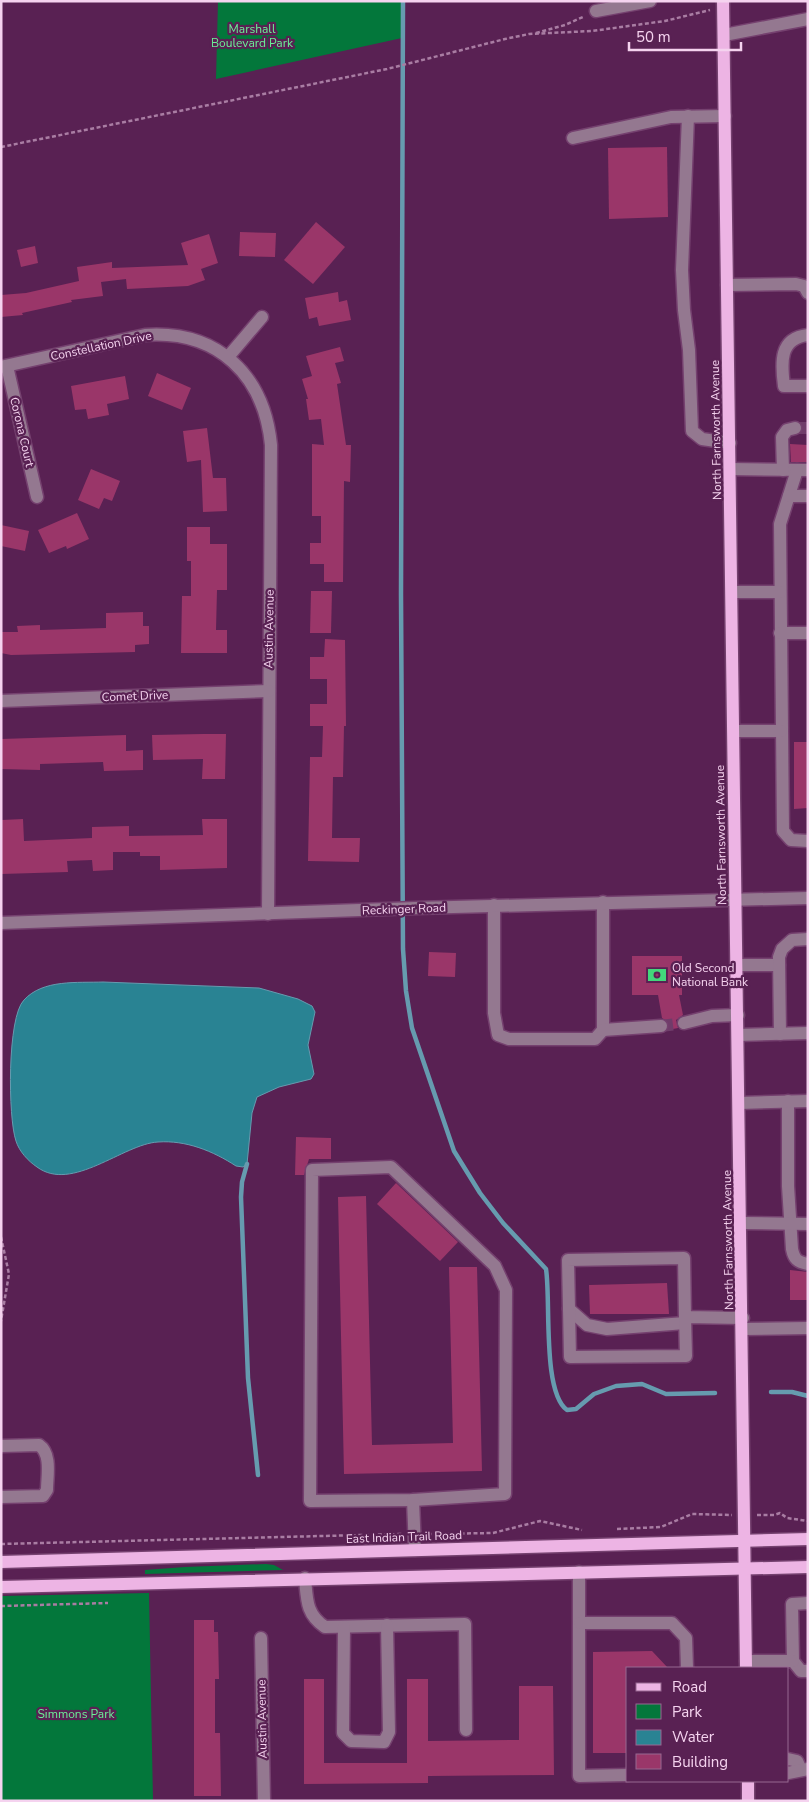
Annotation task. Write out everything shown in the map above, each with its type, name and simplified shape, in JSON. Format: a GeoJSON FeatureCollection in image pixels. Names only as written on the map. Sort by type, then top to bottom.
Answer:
{"type":"FeatureCollection","features":[{"type":"Feature","properties":{"kind":"main road","name":"North Farnsworth Avenue"},"geometry":{"type":"LineString","coordinates":[[723,1],[742,1223],[746,1665]]}},
{"type":"Feature","properties":{"kind":"main road","name":"East Indian Trail Road"},"geometry":{"type":"LineString","coordinates":[[1,1562],[808,1538]]}},
{"type":"Feature","properties":{"kind":"main road"},"geometry":{"type":"LineString","coordinates":[[1,1587],[808,1567]]}},
{"type":"Feature","properties":{"kind":"main road"},"geometry":{"type":"LineString","coordinates":[[748,1782],[748,1801]]}},
{"type":"Feature","properties":{"kind":"street"},"geometry":{"type":"LineString","coordinates":[[596,11],[650,1]]}},
{"type":"Feature","properties":{"kind":"street"},"geometry":{"type":"LineString","coordinates":[[724,35],[808,20]]}},
{"type":"Feature","properties":{"kind":"street"},"geometry":{"type":"LineString","coordinates":[[688,116],[682,270],[689,350],[692,431],[702,439],[730,443]]}},
{"type":"Feature","properties":{"kind":"street"},"geometry":{"type":"LineString","coordinates":[[573,138],[671,117],[725,116]]}},
{"type":"Feature","properties":{"kind":"street"},"geometry":{"type":"LineString","coordinates":[[728,285],[796,284],[804,286],[808,294]]}},
{"type":"Feature","properties":{"kind":"street"},"geometry":{"type":"LineString","coordinates":[[228,357],[262,317]]}},
{"type":"Feature","properties":{"kind":"street","name":"Constellation Drive"},"geometry":{"type":"LineString","coordinates":[[4,367],[145,335],[160,334],[198,342],[228,357]]}},
{"type":"Feature","properties":{"kind":"street"},"geometry":{"type":"LineString","coordinates":[[808,335],[798,336],[789,342],[784,349],[782,363],[784,386],[808,386]]}},
{"type":"Feature","properties":{"kind":"street","name":"Austin Avenue"},"geometry":{"type":"LineString","coordinates":[[228,357],[254,387],[268,420],[271,445],[268,914]]}},
{"type":"Feature","properties":{"kind":"street","name":"Corona Court"},"geometry":{"type":"LineString","coordinates":[[4,367],[37,497]]}},
{"type":"Feature","properties":{"kind":"street"},"geometry":{"type":"LineString","coordinates":[[783,470],[782,437],[787,430],[796,428]]}},
{"type":"Feature","properties":{"kind":"street"},"geometry":{"type":"LineString","coordinates":[[730,469],[802,470],[788,496],[780,524],[781,731],[783,831],[791,840],[808,841]]}},
{"type":"Feature","properties":{"kind":"street"},"geometry":{"type":"LineString","coordinates":[[788,496],[808,496]]}},
{"type":"Feature","properties":{"kind":"street"},"geometry":{"type":"LineString","coordinates":[[732,592],[780,592]]}},
{"type":"Feature","properties":{"kind":"street"},"geometry":{"type":"LineString","coordinates":[[780,633],[808,633]]}},
{"type":"Feature","properties":{"kind":"street","name":"Comet Drive"},"geometry":{"type":"LineString","coordinates":[[1,701],[268,691]]}},
{"type":"Feature","properties":{"kind":"street"},"geometry":{"type":"LineString","coordinates":[[734,732],[781,731]]}},
{"type":"Feature","properties":{"kind":"street","name":"Reckinger Road"},"geometry":{"type":"LineString","coordinates":[[1,923],[603,902],[808,898]]}},
{"type":"Feature","properties":{"kind":"street"},"geometry":{"type":"LineString","coordinates":[[603,902],[603,1030]]}},
{"type":"Feature","properties":{"kind":"street"},"geometry":{"type":"LineString","coordinates":[[494,906],[494,1013],[498,1034],[509,1039],[595,1038],[603,1030],[660,1026]]}},
{"type":"Feature","properties":{"kind":"street"},"geometry":{"type":"LineString","coordinates":[[780,1034],[779,966],[782,949],[792,940],[808,940]]}},
{"type":"Feature","properties":{"kind":"street"},"geometry":{"type":"LineString","coordinates":[[737,965],[779,966]]}},
{"type":"Feature","properties":{"kind":"street"},"geometry":{"type":"LineString","coordinates":[[684,1023],[712,1016],[738,1015]]}},
{"type":"Feature","properties":{"kind":"street"},"geometry":{"type":"LineString","coordinates":[[738,1035],[808,1034]]}},
{"type":"Feature","properties":{"kind":"street"},"geometry":{"type":"LineString","coordinates":[[788,1101],[788,1186],[794,1258],[808,1264]]}},
{"type":"Feature","properties":{"kind":"street"},"geometry":{"type":"LineString","coordinates":[[740,1103],[808,1101]]}},
{"type":"Feature","properties":{"kind":"street"},"geometry":{"type":"LineString","coordinates":[[391,1167],[495,1266],[506,1290],[505,1494],[413,1500],[310,1501],[312,1170],[391,1167]]}},
{"type":"Feature","properties":{"kind":"street"},"geometry":{"type":"LineString","coordinates":[[742,1223],[808,1224]]}},
{"type":"Feature","properties":{"kind":"street"},"geometry":{"type":"LineString","coordinates":[[684,1258],[685,1320],[686,1356],[570,1358],[568,1260],[684,1258]]}},
{"type":"Feature","properties":{"kind":"street"},"geometry":{"type":"LineString","coordinates":[[569,1309],[587,1325],[607,1329],[685,1320],[808,1328]]}},
{"type":"Feature","properties":{"kind":"street"},"geometry":{"type":"LineString","coordinates":[[1,1446],[39,1445],[44,1449],[47,1454],[47,1490],[43,1496],[1,1497]]}},
{"type":"Feature","properties":{"kind":"street"},"geometry":{"type":"LineString","coordinates":[[413,1500],[415,1550]]}},
{"type":"Feature","properties":{"kind":"street"},"geometry":{"type":"LineString","coordinates":[[579,1572],[579,1776],[626,1775]]}},
{"type":"Feature","properties":{"kind":"street"},"geometry":{"type":"LineString","coordinates":[[305,1578],[309,1610],[315,1620],[326,1627],[465,1624],[466,1730]]}},
{"type":"Feature","properties":{"kind":"street"},"geometry":{"type":"LineString","coordinates":[[808,1603],[792,1604],[793,1660],[801,1671],[808,1670]]}},
{"type":"Feature","properties":{"kind":"street"},"geometry":{"type":"LineString","coordinates":[[580,1623],[672,1623],[686,1638],[687,1667]]}},
{"type":"Feature","properties":{"kind":"street"},"geometry":{"type":"LineString","coordinates":[[344,1627],[343,1733],[351,1741],[384,1742],[389,1732],[388,1625]]}},
{"type":"Feature","properties":{"kind":"street","name":"Austin Avenue"},"geometry":{"type":"LineString","coordinates":[[261,1638],[264,1801]]}},
{"type":"Feature","properties":{"kind":"street"},"geometry":{"type":"LineString","coordinates":[[746,1665],[793,1660]]}},
{"type":"Feature","properties":{"kind":"street"},"geometry":{"type":"LineString","coordinates":[[789,1760],[797,1762],[804,1769]]}},
{"type":"Feature","properties":{"kind":"street"},"geometry":{"type":"LineString","coordinates":[[789,1773],[804,1769]]}},
{"type":"Feature","properties":{"kind":"path"},"geometry":{"type":"LineString","coordinates":[[1,147],[417,62],[565,25],[596,11]]}},
{"type":"Feature","properties":{"kind":"path"},"geometry":{"type":"LineString","coordinates":[[529,34],[592,31],[703,13]]}},
{"type":"Feature","properties":{"kind":"path"},"geometry":{"type":"LineString","coordinates":[[1,1237],[9,1274],[1,1321]]}},
{"type":"Feature","properties":{"kind":"path"},"geometry":{"type":"LineString","coordinates":[[774,1515],[780,1513],[787,1518],[808,1521]]}},
{"type":"Feature","properties":{"kind":"path"},"geometry":{"type":"LineString","coordinates":[[608,1530],[662,1527],[692,1514],[714,1515]]}},
{"type":"Feature","properties":{"kind":"path"},"geometry":{"type":"LineString","coordinates":[[431,1534],[493,1533],[540,1521],[580,1530],[589,1530]]}},
{"type":"Feature","properties":{"kind":"path"},"geometry":{"type":"LineString","coordinates":[[1,1544],[398,1534]]}},
{"type":"Feature","properties":{"kind":"path"},"geometry":{"type":"LineString","coordinates":[[1,1606],[108,1603]]}},
{"type":"Feature","properties":{"kind":"green space","name":"Marshall Boulevard Park"},"geometry":{"type":"Polygon","coordinates":[[[218,1],[401,1],[402,38],[216,79],[218,1]]]}},
{"type":"Feature","properties":{"kind":"green space"},"geometry":{"type":"Polygon","coordinates":[[[274,1565],[283,1570],[145,1574],[145,1570],[274,1565]]]}},
{"type":"Feature","properties":{"kind":"green space","name":"Simmons Park"},"geometry":{"type":"Polygon","coordinates":[[[149,1593],[153,1801],[1,1801],[1,1596],[149,1593]]]}},
{"type":"Feature","properties":{"kind":"water"},"geometry":{"type":"Polygon","coordinates":[[[103,982],[259,988],[298,999],[312,1006],[315,1012],[308,1045],[314,1074],[311,1079],[279,1087],[257,1097],[252,1113],[247,1164],[243,1167],[236,1166],[199,1148],[168,1142],[144,1145],[98,1165],[66,1174],[51,1173],[37,1167],[24,1156],[17,1145],[11,1112],[12,1046],[18,1010],[24,1000],[41,988],[61,984],[103,982]]]}},
{"type":"Feature","properties":{"kind":"building"},"geometry":{"type":"Polygon","coordinates":[[[667,147],[668,217],[609,219],[608,148],[667,147]]]}},
{"type":"Feature","properties":{"kind":"building"},"geometry":{"type":"Polygon","coordinates":[[[316,222],[345,247],[313,284],[284,260],[316,222]]]}},
{"type":"Feature","properties":{"kind":"building"},"geometry":{"type":"Polygon","coordinates":[[[240,232],[276,233],[275,257],[239,256],[240,232]]]}},
{"type":"Feature","properties":{"kind":"building"},"geometry":{"type":"Polygon","coordinates":[[[209,234],[218,263],[201,269],[205,280],[188,286],[127,289],[126,279],[101,282],[103,296],[71,300],[72,302],[22,313],[23,315],[1,317],[1,295],[26,293],[79,281],[77,267],[112,262],[112,268],[188,265],[181,243],[209,234]]]}},
{"type":"Feature","properties":{"kind":"building"},"geometry":{"type":"Polygon","coordinates":[[[35,246],[38,263],[21,267],[17,250],[35,246]]]}},
{"type":"Feature","properties":{"kind":"building"},"geometry":{"type":"Polygon","coordinates":[[[338,292],[339,302],[347,300],[351,320],[319,326],[317,317],[309,319],[305,298],[338,292]]]}},
{"type":"Feature","properties":{"kind":"building"},"geometry":{"type":"Polygon","coordinates":[[[340,347],[344,361],[335,363],[341,383],[337,384],[346,445],[351,445],[350,482],[344,481],[343,582],[324,582],[324,564],[310,564],[310,543],[321,543],[321,516],[312,516],[312,444],[324,445],[321,419],[309,420],[306,399],[308,399],[302,379],[312,376],[306,356],[340,347]]]}},
{"type":"Feature","properties":{"kind":"building"},"geometry":{"type":"Polygon","coordinates":[[[157,373],[191,388],[182,410],[148,396],[157,373]]]}},
{"type":"Feature","properties":{"kind":"building"},"geometry":{"type":"Polygon","coordinates":[[[125,376],[129,399],[107,404],[109,415],[88,419],[86,409],[75,410],[71,386],[125,376]]]}},
{"type":"Feature","properties":{"kind":"building"},"geometry":{"type":"Polygon","coordinates":[[[207,428],[213,478],[226,478],[227,511],[203,512],[201,460],[187,462],[183,431],[207,428]]]}},
{"type":"Feature","properties":{"kind":"building"},"geometry":{"type":"Polygon","coordinates":[[[790,444],[808,445],[808,462],[791,462],[790,444]]]}},
{"type":"Feature","properties":{"kind":"building"},"geometry":{"type":"Polygon","coordinates":[[[91,469],[120,481],[112,501],[104,498],[99,509],[78,500],[91,469]]]}},
{"type":"Feature","properties":{"kind":"building"},"geometry":{"type":"Polygon","coordinates":[[[77,513],[89,539],[67,549],[66,546],[49,553],[38,530],[77,513]]]}},
{"type":"Feature","properties":{"kind":"building"},"geometry":{"type":"Polygon","coordinates":[[[1,525],[29,531],[25,551],[1,546],[1,525]]]}},
{"type":"Feature","properties":{"kind":"building"},"geometry":{"type":"Polygon","coordinates":[[[187,527],[210,527],[210,544],[227,544],[227,590],[217,590],[216,630],[227,630],[227,653],[181,653],[182,596],[191,596],[191,561],[187,561],[187,527]]]}},
{"type":"Feature","properties":{"kind":"building"},"geometry":{"type":"Polygon","coordinates":[[[311,591],[332,591],[331,633],[310,633],[311,591]]]}},
{"type":"Feature","properties":{"kind":"building"},"geometry":{"type":"Polygon","coordinates":[[[143,612],[143,626],[149,626],[149,644],[135,645],[135,652],[11,655],[1,653],[1,632],[18,632],[17,626],[40,625],[40,630],[106,628],[106,613],[143,612]]]}},
{"type":"Feature","properties":{"kind":"building"},"geometry":{"type":"Polygon","coordinates":[[[325,639],[345,640],[346,726],[344,726],[343,777],[333,777],[332,838],[360,838],[359,862],[308,861],[310,757],[322,757],[323,726],[310,726],[310,704],[327,704],[327,679],[310,679],[310,657],[324,657],[325,639]]]}},
{"type":"Feature","properties":{"kind":"building"},"geometry":{"type":"Polygon","coordinates":[[[226,734],[225,779],[202,779],[203,759],[153,760],[152,735],[226,734]]]}},
{"type":"Feature","properties":{"kind":"building"},"geometry":{"type":"Polygon","coordinates":[[[126,735],[126,751],[143,750],[143,770],[104,771],[103,762],[40,764],[40,770],[1,769],[1,739],[126,735]]]}},
{"type":"Feature","properties":{"kind":"building"},"geometry":{"type":"Polygon","coordinates":[[[794,742],[808,742],[808,808],[794,809],[794,742]]]}},
{"type":"Feature","properties":{"kind":"building"},"geometry":{"type":"Polygon","coordinates":[[[23,819],[24,841],[92,838],[92,827],[129,826],[129,836],[203,835],[202,819],[227,819],[227,868],[160,870],[160,856],[140,856],[140,852],[113,852],[113,870],[93,871],[92,860],[67,861],[68,872],[1,874],[2,820],[23,819]]]}},
{"type":"Feature","properties":{"kind":"building"},"geometry":{"type":"Polygon","coordinates":[[[429,952],[456,953],[455,977],[428,976],[429,952]]]}},
{"type":"Feature","properties":{"kind":"building","name":"Old Second National Bank"},"geometry":{"type":"Polygon","coordinates":[[[632,956],[682,956],[682,995],[679,995],[683,1015],[676,1020],[678,1028],[668,1030],[668,1022],[662,1018],[658,995],[632,995],[632,956]]]}},
{"type":"Feature","properties":{"kind":"building"},"geometry":{"type":"Polygon","coordinates":[[[296,1137],[331,1138],[331,1159],[309,1159],[304,1175],[295,1175],[296,1137]]]}},
{"type":"Feature","properties":{"kind":"building"},"geometry":{"type":"Polygon","coordinates":[[[396,1183],[458,1242],[440,1261],[377,1204],[396,1183]]]}},
{"type":"Feature","properties":{"kind":"building"},"geometry":{"type":"Polygon","coordinates":[[[366,1196],[372,1445],[453,1443],[449,1267],[477,1267],[482,1471],[344,1474],[338,1197],[366,1196]]]}},
{"type":"Feature","properties":{"kind":"building"},"geometry":{"type":"Polygon","coordinates":[[[790,1270],[808,1272],[808,1300],[790,1300],[790,1270]]]}},
{"type":"Feature","properties":{"kind":"building"},"geometry":{"type":"Polygon","coordinates":[[[667,1283],[669,1314],[590,1314],[589,1285],[667,1283]]]}},
{"type":"Feature","properties":{"kind":"building"},"geometry":{"type":"Polygon","coordinates":[[[194,1620],[214,1620],[214,1632],[218,1632],[219,1679],[215,1679],[215,1733],[220,1733],[221,1796],[194,1796],[194,1620]]]}},
{"type":"Feature","properties":{"kind":"building"},"geometry":{"type":"Polygon","coordinates":[[[652,1651],[667,1667],[626,1667],[626,1753],[593,1753],[593,1652],[652,1651]]]}},
{"type":"Feature","properties":{"kind":"building"},"geometry":{"type":"Polygon","coordinates":[[[304,1679],[324,1679],[324,1763],[407,1763],[407,1679],[428,1679],[428,1741],[519,1740],[519,1686],[553,1686],[554,1775],[428,1776],[428,1783],[304,1784],[304,1679]]]}},
{"type":"Feature","properties":{"kind":"waterway"},"geometry":{"type":"LineString","coordinates":[[403,1],[401,595],[403,949],[406,991],[412,1028],[454,1151],[480,1193],[503,1223],[546,1269],[551,1366],[559,1400],[567,1410],[576,1409],[594,1394],[616,1386],[642,1384],[666,1394],[715,1393]]}},
{"type":"Feature","properties":{"kind":"waterway"},"geometry":{"type":"LineString","coordinates":[[247,1164],[242,1182],[241,1197],[248,1378],[258,1475]]}},
{"type":"Feature","properties":{"kind":"waterway"},"geometry":{"type":"LineString","coordinates":[[771,1392],[792,1392],[808,1396]]}},
{"type":"Feature","properties":{"kind":"tunnel"},"geometry":{"type":"LineString","coordinates":[[795,428],[808,428]]}},
{"type":"Feature","properties":{"kind":"tunnel"},"geometry":{"type":"LineString","coordinates":[[661,1026],[684,1023]]}},
{"type":"Feature","properties":{"kind":"place","name":"Old Second National Bank"},"geometry":{"type":"Point","coordinates":[657,975]}}]}
